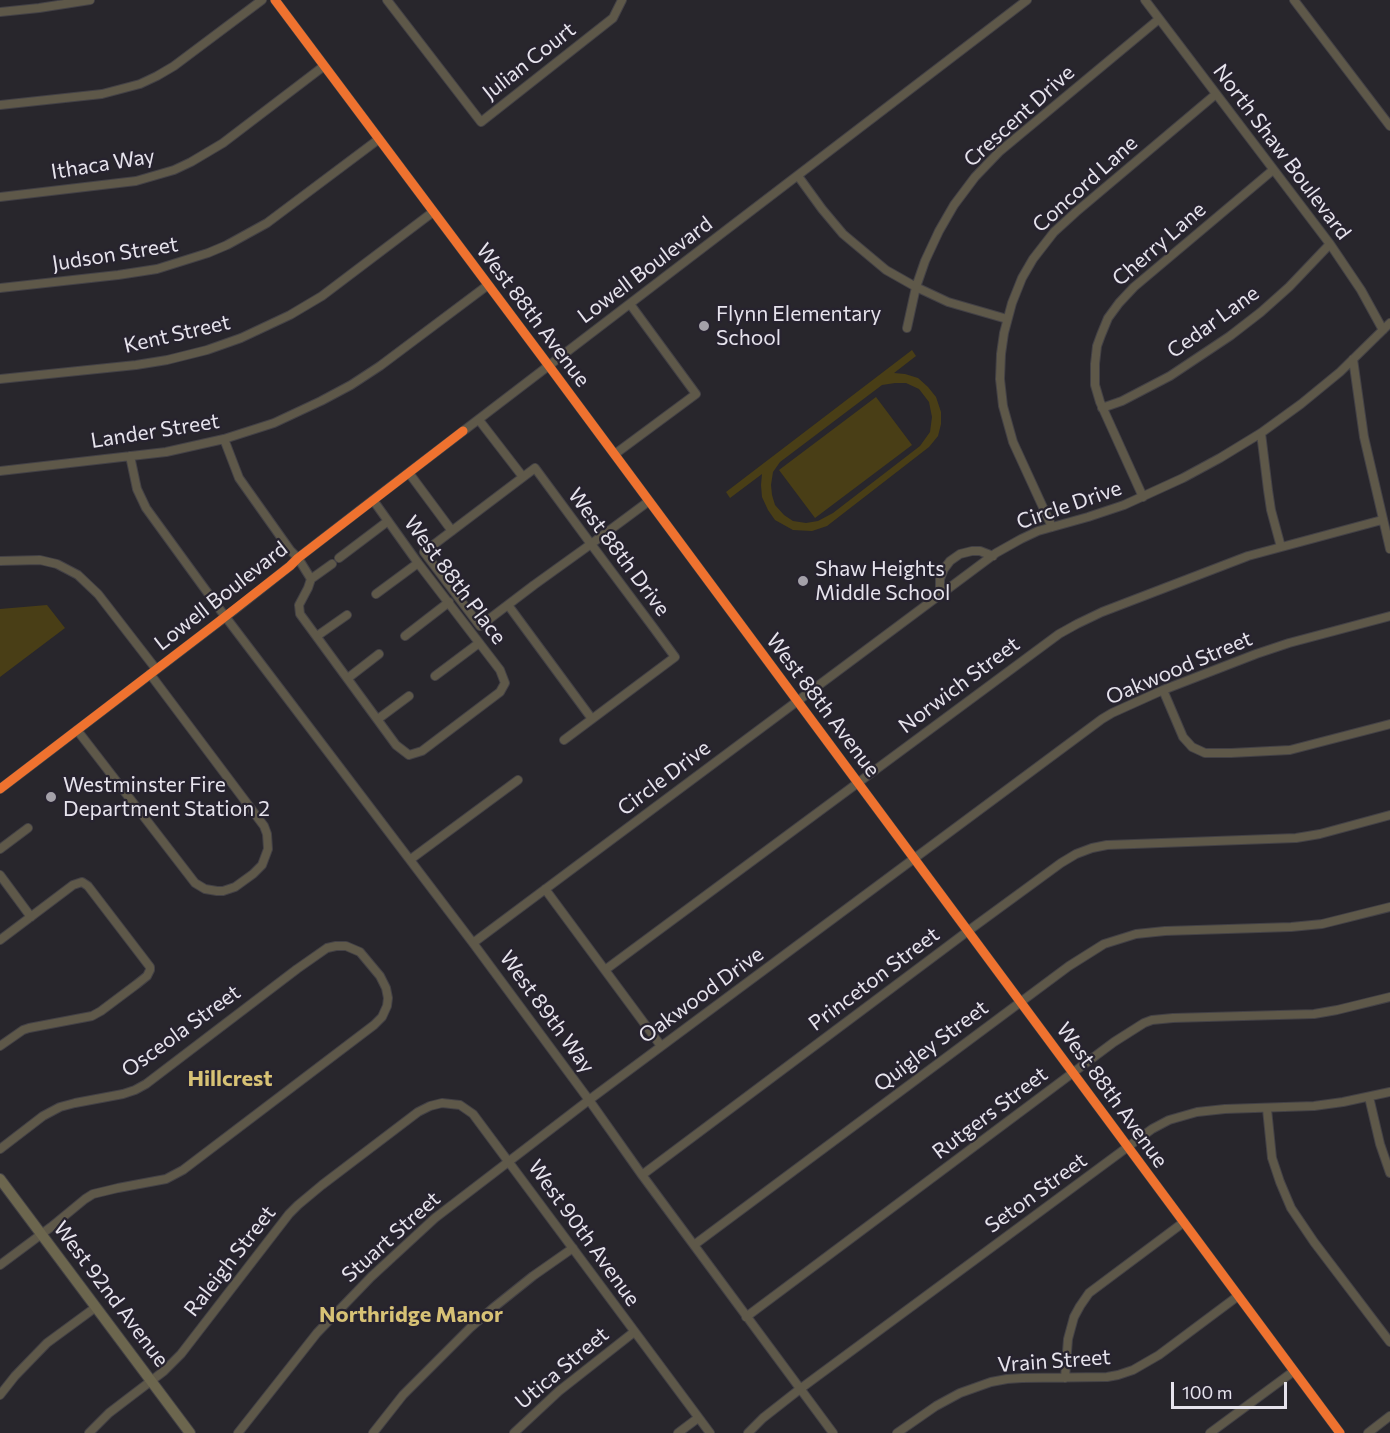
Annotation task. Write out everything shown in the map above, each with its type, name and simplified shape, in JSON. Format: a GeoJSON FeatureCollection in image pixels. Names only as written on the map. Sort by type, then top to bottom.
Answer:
{"type":"FeatureCollection","features":[{"type":"Feature","properties":{"kind":"main road","name":"West 92nd Avenue"},"geometry":{"type":"LineString","coordinates":[[0,1179],[190,1433]]}},
{"type":"Feature","properties":{"kind":"street"},"geometry":{"type":"LineString","coordinates":[[0,12],[90,0]]}},
{"type":"Feature","properties":{"kind":"street"},"geometry":{"type":"LineString","coordinates":[[0,105],[102,94],[140,84],[174,66],[262,0]]}},
{"type":"Feature","properties":{"kind":"street","name":"West 88th Avenue"},"geometry":{"type":"LineString","coordinates":[[275,0],[615,454],[1340,1433]]}},
{"type":"Feature","properties":{"kind":"street","name":"Julian Court"},"geometry":{"type":"LineString","coordinates":[[387,0],[481,122],[613,18],[622,0]]}},
{"type":"Feature","properties":{"kind":"street","name":"Lowell Boulevard"},"geometry":{"type":"LineString","coordinates":[[0,789],[408,473],[1028,0]]}},
{"type":"Feature","properties":{"kind":"street","name":"North Shaw Boulevard"},"geometry":{"type":"LineString","coordinates":[[1145,0],[1330,244],[1387,326]]}},
{"type":"Feature","properties":{"kind":"street"},"geometry":{"type":"LineString","coordinates":[[1294,0],[1390,126]]}},
{"type":"Feature","properties":{"kind":"street","name":"Crescent Drive"},"geometry":{"type":"LineString","coordinates":[[907,328],[916,287],[939,231],[954,205],[983,168],[999,152],[1159,19]]}},
{"type":"Feature","properties":{"kind":"street","name":"Ithaca Way"},"geometry":{"type":"LineString","coordinates":[[0,197],[136,181],[174,170],[210,152],[324,66]]}},
{"type":"Feature","properties":{"kind":"street","name":"Concord Lane"},"geometry":{"type":"LineString","coordinates":[[1052,527],[1013,442],[1003,406],[1000,379],[1001,354],[1007,319],[1022,278],[1050,237],[1076,212],[1216,94]]}},
{"type":"Feature","properties":{"kind":"street","name":"Judson Street"},"geometry":{"type":"LineString","coordinates":[[0,288],[128,274],[208,254],[267,223],[379,139]]}},
{"type":"Feature","properties":{"kind":"street","name":"Cherry Lane"},"geometry":{"type":"LineString","coordinates":[[1143,497],[1102,408],[1095,385],[1096,353],[1101,335],[1108,318],[1134,287],[1273,170]]}},
{"type":"Feature","properties":{"kind":"street"},"geometry":{"type":"LineString","coordinates":[[798,176],[843,234],[886,270],[948,302],[1007,319]]}},
{"type":"Feature","properties":{"kind":"street","name":"Kent Street"},"geometry":{"type":"LineString","coordinates":[[0,380],[167,360],[207,350],[241,338],[281,320],[322,296],[433,212]]}},
{"type":"Feature","properties":{"kind":"street","name":"Cedar Lane"},"geometry":{"type":"LineString","coordinates":[[1102,408],[1122,401],[1170,376],[1230,336],[1289,287],[1330,244]]}},
{"type":"Feature","properties":{"kind":"street","name":"Lander Street"},"geometry":{"type":"LineString","coordinates":[[0,471],[166,452],[253,430],[300,411],[351,385],[488,285]]}},
{"type":"Feature","properties":{"kind":"street"},"geometry":{"type":"LineString","coordinates":[[615,454],[696,394],[630,304]]}},
{"type":"Feature","properties":{"kind":"street","name":"Circle Drive"},"geometry":{"type":"LineString","coordinates":[[473,943],[993,556],[1020,539],[1143,497],[1202,469],[1261,433],[1301,404],[1387,326]]}},
{"type":"Feature","properties":{"kind":"street"},"geometry":{"type":"LineString","coordinates":[[1353,359],[1364,437],[1390,549]]}},
{"type":"Feature","properties":{"kind":"street"},"geometry":{"type":"LineString","coordinates":[[479,420],[523,477],[424,552],[480,626],[649,501]]}},
{"type":"Feature","properties":{"kind":"street"},"geometry":{"type":"LineString","coordinates":[[1261,433],[1271,510],[1281,547]]}},
{"type":"Feature","properties":{"kind":"street"},"geometry":{"type":"LineString","coordinates":[[224,439],[239,478],[311,579]]}},
{"type":"Feature","properties":{"kind":"street","name":"West 89th Way"},"geometry":{"type":"LineString","coordinates":[[130,456],[134,479],[146,508],[411,859],[833,1433]]}},
{"type":"Feature","properties":{"kind":"street","name":"West 88th Drive"},"geometry":{"type":"LineString","coordinates":[[523,477],[535,468],[675,657],[592,719]]}},
{"type":"Feature","properties":{"kind":"street"},"geometry":{"type":"LineString","coordinates":[[408,473],[452,531]]}},
{"type":"Feature","properties":{"kind":"street","name":"West 88th Place"},"geometry":{"type":"LineString","coordinates":[[373,500],[500,670],[505,683],[500,692],[422,751],[409,755],[396,745],[378,720]]}},
{"type":"Feature","properties":{"kind":"street","name":"Norwich Street"},"geometry":{"type":"LineString","coordinates":[[605,970],[1059,634],[1102,612],[1248,556],[1382,520]]}},
{"type":"Feature","properties":{"kind":"street"},"geometry":{"type":"LineString","coordinates":[[388,521],[311,579],[299,605],[300,614],[378,720],[409,696]]}},
{"type":"Feature","properties":{"kind":"street"},"geometry":{"type":"LineString","coordinates":[[940,594],[940,579],[950,561],[960,554],[972,551],[980,551],[993,556]]}},
{"type":"Feature","properties":{"kind":"street"},"geometry":{"type":"LineString","coordinates":[[0,561],[40,560],[57,564],[78,575],[98,594],[264,826],[268,841],[266,857],[258,870],[229,889],[217,891],[205,889],[195,883],[77,730]]}},
{"type":"Feature","properties":{"kind":"street"},"geometry":{"type":"LineString","coordinates":[[376,594],[418,563]]}},
{"type":"Feature","properties":{"kind":"street"},"geometry":{"type":"LineString","coordinates":[[405,636],[449,602]]}},
{"type":"Feature","properties":{"kind":"street"},"geometry":{"type":"LineString","coordinates":[[508,605],[592,719],[564,740]]}},
{"type":"Feature","properties":{"kind":"street"},"geometry":{"type":"LineString","coordinates":[[317,636],[346,615]]}},
{"type":"Feature","properties":{"kind":"street","name":"Oakwood Street"},"geometry":{"type":"LineString","coordinates":[[915,859],[1112,713],[1163,690],[1256,654],[1288,643],[1390,616]]}},
{"type":"Feature","properties":{"kind":"street"},"geometry":{"type":"LineString","coordinates":[[435,676],[479,643]]}},
{"type":"Feature","properties":{"kind":"street"},"geometry":{"type":"LineString","coordinates":[[348,678],[379,654]]}},
{"type":"Feature","properties":{"kind":"street"},"geometry":{"type":"LineString","coordinates":[[1163,690],[1183,737],[1192,747],[1205,753],[1290,750],[1390,724]]}},
{"type":"Feature","properties":{"kind":"street"},"geometry":{"type":"LineString","coordinates":[[411,859],[518,780]]}},
{"type":"Feature","properties":{"kind":"street","name":"Princeton Street"},"geometry":{"type":"LineString","coordinates":[[642,1175],[968,931],[1061,863],[1076,855],[1092,848],[1116,844],[1296,838],[1320,834],[1390,815]]}},
{"type":"Feature","properties":{"kind":"street"},"geometry":{"type":"LineString","coordinates":[[0,849],[28,828]]}},
{"type":"Feature","properties":{"kind":"street","name":"Oakwood Drive"},"geometry":{"type":"LineString","coordinates":[[510,1162],[661,1046],[915,859]]}},
{"type":"Feature","properties":{"kind":"street"},"geometry":{"type":"LineString","coordinates":[[0,875],[31,917]]}},
{"type":"Feature","properties":{"kind":"street"},"geometry":{"type":"LineString","coordinates":[[0,940],[73,885],[82,882],[88,886],[150,970],[147,976],[137,984],[92,1016],[29,1028],[0,1046]]}},
{"type":"Feature","properties":{"kind":"street"},"geometry":{"type":"LineString","coordinates":[[545,889],[661,1046]]}},
{"type":"Feature","properties":{"kind":"street","name":"Quigley Street"},"geometry":{"type":"LineString","coordinates":[[694,1245],[1069,966],[1114,940],[1165,930],[1291,927],[1322,924],[1390,907]]}},
{"type":"Feature","properties":{"kind":"street","name":"Osceola Street"},"geometry":{"type":"LineString","coordinates":[[0,1149],[43,1116],[60,1107],[135,1090],[327,948],[341,945],[360,952],[373,966],[386,988],[388,998],[385,1011],[374,1025],[183,1170],[166,1179],[93,1194],[41,1234]]}},
{"type":"Feature","properties":{"kind":"street","name":"Rutgers Street"},"geometry":{"type":"LineString","coordinates":[[746,1317],[1133,1029],[1152,1020],[1173,1018],[1314,1014],[1390,998]]}},
{"type":"Feature","properties":{"kind":"street","name":"Seton Street"},"geometry":{"type":"LineString","coordinates":[[748,1433],[800,1389],[1152,1129],[1177,1118],[1208,1111],[1314,1106],[1390,1092]]}},
{"type":"Feature","properties":{"kind":"street"},"geometry":{"type":"LineString","coordinates":[[1369,1097],[1380,1144],[1390,1173]]}},
{"type":"Feature","properties":{"kind":"street","name":"West 90th Avenue"},"geometry":{"type":"LineString","coordinates":[[408,1120],[438,1103],[460,1105],[473,1114],[710,1433]]}},
{"type":"Feature","properties":{"kind":"street"},"geometry":{"type":"LineString","coordinates":[[1267,1109],[1272,1158],[1291,1208],[1390,1342]]}},
{"type":"Feature","properties":{"kind":"street","name":"Raleigh Street"},"geometry":{"type":"LineString","coordinates":[[89,1433],[109,1413],[164,1371],[186,1348],[294,1209],[408,1120]]}},
{"type":"Feature","properties":{"kind":"street","name":"Stuart Street"},"geometry":{"type":"LineString","coordinates":[[238,1433],[317,1333],[371,1277],[435,1218],[510,1162]]}},
{"type":"Feature","properties":{"kind":"street"},"geometry":{"type":"LineString","coordinates":[[1065,1378],[1070,1328],[1077,1311],[1089,1293],[1184,1222]]}},
{"type":"Feature","properties":{"kind":"street"},"geometry":{"type":"LineString","coordinates":[[0,1265],[41,1234]]}},
{"type":"Feature","properties":{"kind":"street"},"geometry":{"type":"LineString","coordinates":[[373,1433],[403,1395],[470,1329],[533,1276],[573,1248]]}},
{"type":"Feature","properties":{"kind":"street","name":"Vrain Street"},"geometry":{"type":"LineString","coordinates":[[897,1433],[936,1406],[960,1393],[980,1386],[1007,1379],[1107,1377],[1133,1370],[1159,1355],[1238,1296]]}},
{"type":"Feature","properties":{"kind":"street"},"geometry":{"type":"LineString","coordinates":[[0,1395],[47,1343],[96,1307]]}},
{"type":"Feature","properties":{"kind":"street","name":"Utica Street"},"geometry":{"type":"LineString","coordinates":[[514,1433],[559,1391],[634,1332]]}},
{"type":"Feature","properties":{"kind":"street"},"geometry":{"type":"LineString","coordinates":[[1210,1433],[1294,1371]]}},
{"type":"Feature","properties":{"kind":"street"},"geometry":{"type":"LineString","coordinates":[[1368,1433],[1390,1416]]}},
{"type":"Feature","properties":{"kind":"street"},"geometry":{"type":"LineString","coordinates":[[678,1433],[698,1418]]}},
{"type":"Feature","properties":{"kind":"shaded area"},"geometry":{"type":"Polygon","coordinates":[[[912,350],[916,356],[894,373],[918,378],[936,397],[941,412],[938,436],[929,447],[827,526],[812,531],[793,530],[775,520],[762,497],[762,474],[730,498],[726,492],[912,350]],[[906,383],[882,385],[780,462],[773,472],[771,485],[775,505],[784,515],[793,521],[806,523],[818,521],[833,513],[920,446],[930,432],[932,417],[929,402],[919,389],[906,383]]]}},
{"type":"Feature","properties":{"kind":"shaded area"},"geometry":{"type":"Polygon","coordinates":[[[876,397],[912,445],[815,518],[779,470],[876,397]]]}},
{"type":"Feature","properties":{"kind":"shaded area"},"geometry":{"type":"Polygon","coordinates":[[[47,605],[65,628],[0,677],[0,609],[47,605]]]}},
{"type":"Feature","properties":{"kind":"cycle path"},"geometry":{"type":"LineString","coordinates":[[275,0],[1340,1433]]}},
{"type":"Feature","properties":{"kind":"cycle path"},"geometry":{"type":"LineString","coordinates":[[0,789],[463,431]]}},
{"type":"Feature","properties":{"kind":"place","name":"Flynn Elementary School"},"geometry":{"type":"Point","coordinates":[704,326]}},
{"type":"Feature","properties":{"kind":"place","name":"Shaw Heights Middle School"},"geometry":{"type":"Point","coordinates":[803,581]}},
{"type":"Feature","properties":{"kind":"place","name":"Westminster Fire Department Station 2"},"geometry":{"type":"Point","coordinates":[51,797]}},
{"type":"Feature","properties":{"kind":"district","name":"Hillcrest"},"geometry":{"type":"Point","coordinates":[230,1079]}},
{"type":"Feature","properties":{"kind":"district","name":"Northridge Manor"},"geometry":{"type":"Point","coordinates":[411,1315]}}]}
